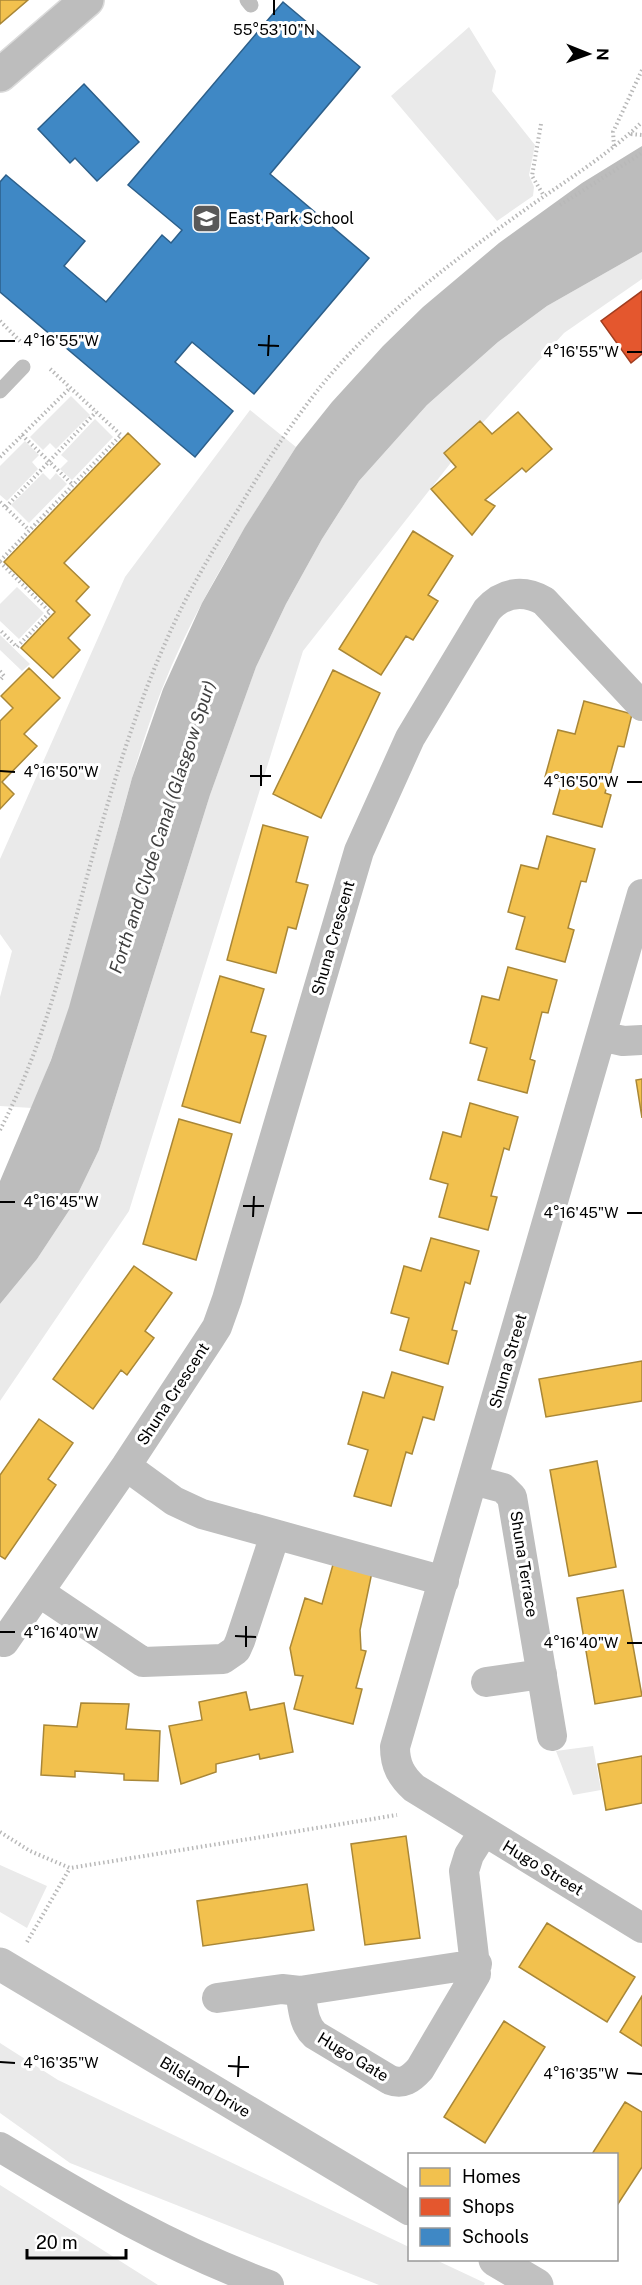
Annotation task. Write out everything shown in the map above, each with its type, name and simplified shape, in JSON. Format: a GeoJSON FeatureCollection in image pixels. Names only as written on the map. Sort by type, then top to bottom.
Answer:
{"type":"FeatureCollection","features":[{"type":"Feature","properties":{"kind":"main road"},"geometry":{"type":"LineString","coordinates":[[0,75],[87,0]]}},
{"type":"Feature","properties":{"kind":"main road","name":"Bilsland Drive"},"geometry":{"type":"LineString","coordinates":[[5,1968],[408,2208]]}},
{"type":"Feature","properties":{"kind":"main road"},"geometry":{"type":"LineString","coordinates":[[498,2261],[537,2285]]}},
{"type":"Feature","properties":{"kind":"street","name":"Shuna Crescent"},"geometry":{"type":"LineString","coordinates":[[4,1642],[126,1466],[217,1327],[237,1267],[359,851],[407,745],[432,699],[487,610],[500,598],[509,594],[528,594],[544,601],[642,706]]}},
{"type":"Feature","properties":{"kind":"street","name":"Shuna Street"},"geometry":{"type":"LineString","coordinates":[[445,1807],[408,1782],[397,1767],[395,1747],[642,894]]}},
{"type":"Feature","properties":{"kind":"street"},"geometry":{"type":"LineString","coordinates":[[602,1036],[623,1041],[642,1040]]}},
{"type":"Feature","properties":{"kind":"street"},"geometry":{"type":"LineString","coordinates":[[126,1466],[162,1493],[191,1510],[444,1581]]}},
{"type":"Feature","properties":{"kind":"street","name":"Shuna Terrace"},"geometry":{"type":"LineString","coordinates":[[474,1480],[502,1488],[512,1497],[552,1736]]}},
{"type":"Feature","properties":{"kind":"street"},"geometry":{"type":"LineString","coordinates":[[39,1592],[143,1662],[223,1659],[236,1650],[240,1641],[274,1534]]}},
{"type":"Feature","properties":{"kind":"street"},"geometry":{"type":"LineString","coordinates":[[486,1682],[542,1674]]}},
{"type":"Feature","properties":{"kind":"street","name":"Hugo Street"},"geometry":{"type":"LineString","coordinates":[[445,1807],[642,1928]]}},
{"type":"Feature","properties":{"kind":"street","name":"Hugo Gate"},"geometry":{"type":"LineString","coordinates":[[300,1990],[305,2019],[315,2036],[382,2077],[397,2082],[402,2082],[420,2069],[474,1980],[477,1964],[464,1871],[469,1855],[484,1831]]}},
{"type":"Feature","properties":{"kind":"street"},"geometry":{"type":"LineString","coordinates":[[217,1998],[282,1989],[300,1990],[477,1964]]}},
{"type":"Feature","properties":{"kind":"street"},"geometry":{"type":"LineString","coordinates":[[0,2147],[99,2205],[159,2236],[244,2276],[269,2285]]}},
{"type":"Feature","properties":{"kind":"lane"},"geometry":{"type":"LineString","coordinates":[[0,391],[23,367]]}},
{"type":"Feature","properties":{"kind":"path"},"geometry":{"type":"LineString","coordinates":[[614,147],[613,132],[642,70]]}},
{"type":"Feature","properties":{"kind":"path"},"geometry":{"type":"LineString","coordinates":[[0,1130],[44,1027],[107,808],[146,692],[183,605],[256,479],[327,380],[360,343],[429,282],[614,147],[642,122]]}},
{"type":"Feature","properties":{"kind":"path"},"geometry":{"type":"LineString","coordinates":[[541,124],[532,181],[544,196]]}},
{"type":"Feature","properties":{"kind":"path"},"geometry":{"type":"LineString","coordinates":[[630,134],[642,135]]}},
{"type":"Feature","properties":{"kind":"path"},"geometry":{"type":"LineString","coordinates":[[560,205],[642,153]]}},
{"type":"Feature","properties":{"kind":"path"},"geometry":{"type":"LineString","coordinates":[[0,630],[17,646],[50,612],[0,561],[121,435],[41,361]]}},
{"type":"Feature","properties":{"kind":"path"},"geometry":{"type":"LineString","coordinates":[[0,457],[70,388]]}},
{"type":"Feature","properties":{"kind":"path"},"geometry":{"type":"LineString","coordinates":[[6,507],[96,412]]}},
{"type":"Feature","properties":{"kind":"path"},"geometry":{"type":"LineString","coordinates":[[22,435],[73,485]]}},
{"type":"Feature","properties":{"kind":"path"},"geometry":{"type":"LineString","coordinates":[[0,502],[29,530]]}},
{"type":"Feature","properties":{"kind":"path"},"geometry":{"type":"LineString","coordinates":[[0,671],[4,676],[0,680]]}},
{"type":"Feature","properties":{"kind":"path"},"geometry":{"type":"LineString","coordinates":[[0,1832],[30,1851],[70,1868],[445,1807]]}},
{"type":"Feature","properties":{"kind":"path"},"geometry":{"type":"LineString","coordinates":[[5,1968],[70,1868]]}},
{"type":"Feature","properties":{"kind":"shaded area"},"geometry":{"type":"Polygon","coordinates":[[[469,27],[496,71],[492,91],[535,145],[529,175],[534,187],[533,196],[497,221],[391,96],[469,27]]]}},
{"type":"Feature","properties":{"kind":"shaded area"},"geometry":{"type":"Polygon","coordinates":[[[642,252],[642,279],[564,333],[479,427],[303,651],[129,1211],[0,1401],[0,1304],[37,1259],[72,1206],[99,1150],[210,795],[256,667],[286,604],[322,539],[359,481],[427,405],[498,342],[547,306],[642,252]]]}},
{"type":"Feature","properties":{"kind":"shaded area"},"geometry":{"type":"Polygon","coordinates":[[[71,396],[90,415],[56,449],[50,443],[43,450],[30,437],[71,396]]]}},
{"type":"Feature","properties":{"kind":"shaded area"},"geometry":{"type":"Polygon","coordinates":[[[250,410],[296,447],[206,595],[162,689],[130,786],[75,990],[32,1108],[0,1106],[0,997],[12,951],[0,934],[0,859],[125,577],[250,410]]]}},
{"type":"Feature","properties":{"kind":"shaded area"},"geometry":{"type":"Polygon","coordinates":[[[95,419],[113,437],[72,480],[60,469],[68,461],[61,455],[95,419]]]}},
{"type":"Feature","properties":{"kind":"shaded area"},"geometry":{"type":"Polygon","coordinates":[[[25,441],[39,455],[32,462],[38,469],[7,501],[0,495],[0,466],[25,441]]]}},
{"type":"Feature","properties":{"kind":"shaded area"},"geometry":{"type":"Polygon","coordinates":[[[43,473],[50,480],[56,473],[67,484],[29,523],[11,505],[43,473]]]}},
{"type":"Feature","properties":{"kind":"shaded area"},"geometry":{"type":"Polygon","coordinates":[[[17,587],[44,613],[19,639],[0,621],[0,604],[17,587]]]}},
{"type":"Feature","properties":{"kind":"shaded area"},"geometry":{"type":"Polygon","coordinates":[[[0,635],[30,664],[22,671],[0,650],[0,635]]]}},
{"type":"Feature","properties":{"kind":"shaded area"},"geometry":{"type":"Polygon","coordinates":[[[593,1746],[601,1790],[573,1795],[556,1751],[593,1746]]]}},
{"type":"Feature","properties":{"kind":"shaded area"},"geometry":{"type":"Polygon","coordinates":[[[0,1865],[47,1886],[27,1928],[0,1912],[0,1865]]]}},
{"type":"Feature","properties":{"kind":"shaded area"},"geometry":{"type":"Polygon","coordinates":[[[0,2043],[58,2080],[408,2247],[408,2261],[438,2261],[485,2283],[484,2285],[379,2285],[70,2163],[0,2113],[0,2043]]]}},
{"type":"Feature","properties":{"kind":"shaded area"},"geometry":{"type":"Polygon","coordinates":[[[0,2185],[158,2285],[0,2285],[0,2185]]]}},
{"type":"Feature","properties":{"kind":"water","name":"Forth and Clyde Canal (Glasgow Spur)"},"geometry":{"type":"Polygon","coordinates":[[[642,146],[642,252],[547,306],[498,342],[427,405],[359,481],[322,539],[286,604],[256,667],[210,795],[99,1150],[72,1206],[37,1259],[0,1304],[0,1181],[51,1060],[69,1007],[132,778],[163,689],[202,603],[245,527],[296,447],[332,402],[383,346],[423,307],[499,243],[582,183],[642,146]]]}},
{"type":"Feature","properties":{"kind":"building: Homes"},"geometry":{"type":"Polygon","coordinates":[[[0,0],[28,0],[0,24],[0,0]]]}},
{"type":"Feature","properties":{"kind":"building: Homes"},"geometry":{"type":"Polygon","coordinates":[[[518,412],[552,449],[526,472],[522,468],[485,500],[495,506],[472,535],[431,489],[456,467],[444,453],[480,421],[492,434],[518,412]]]}},
{"type":"Feature","properties":{"kind":"building: Homes"},"geometry":{"type":"Polygon","coordinates":[[[128,433],[160,464],[64,563],[89,587],[76,601],[90,615],[68,638],[80,650],[53,678],[21,648],[55,612],[4,562],[128,433]]]}},
{"type":"Feature","properties":{"kind":"building: Homes"},"geometry":{"type":"Polygon","coordinates":[[[413,531],[453,556],[428,595],[438,601],[413,640],[406,636],[381,675],[339,649],[413,531]]]}},
{"type":"Feature","properties":{"kind":"building: Homes"},"geometry":{"type":"Polygon","coordinates":[[[29,668],[60,698],[24,734],[37,746],[2,782],[14,794],[0,809],[0,721],[13,708],[1,696],[29,668]]]}},
{"type":"Feature","properties":{"kind":"building: Homes"},"geometry":{"type":"Polygon","coordinates":[[[333,670],[380,693],[321,818],[273,794],[333,670]]]}},
{"type":"Feature","properties":{"kind":"building: Homes"},"geometry":{"type":"Polygon","coordinates":[[[584,701],[632,714],[624,747],[618,746],[605,793],[611,795],[602,827],[553,814],[562,782],[545,777],[558,730],[575,734],[584,701]]]}},
{"type":"Feature","properties":{"kind":"building: Homes"},"geometry":{"type":"Polygon","coordinates":[[[263,825],[308,837],[296,882],[308,885],[296,929],[288,927],[276,973],[227,960],[263,825]]]}},
{"type":"Feature","properties":{"kind":"building: Homes"},"geometry":{"type":"Polygon","coordinates":[[[547,836],[595,849],[586,882],[581,881],[568,928],[574,930],[565,962],[516,949],[525,917],[508,912],[521,865],[538,869],[547,836]]]}},
{"type":"Feature","properties":{"kind":"building: Homes"},"geometry":{"type":"Polygon","coordinates":[[[508,967],[557,980],[548,1013],[542,1012],[530,1059],[535,1061],[527,1093],[478,1080],[487,1048],[470,1043],[482,996],[499,1000],[508,967]]]}},
{"type":"Feature","properties":{"kind":"building: Homes"},"geometry":{"type":"Polygon","coordinates":[[[220,976],[264,989],[251,1032],[266,1036],[240,1123],[182,1106],[220,976]]]}},
{"type":"Feature","properties":{"kind":"building: Homes"},"geometry":{"type":"Polygon","coordinates":[[[642,1079],[642,1118],[636,1080],[642,1079]]]}},
{"type":"Feature","properties":{"kind":"building: Homes"},"geometry":{"type":"Polygon","coordinates":[[[470,1103],[518,1117],[509,1150],[504,1148],[491,1196],[497,1197],[488,1230],[439,1217],[448,1184],[430,1179],[443,1132],[461,1137],[470,1103]]]}},
{"type":"Feature","properties":{"kind":"building: Homes"},"geometry":{"type":"Polygon","coordinates":[[[179,1119],[232,1134],[196,1260],[143,1244],[179,1119]]]}},
{"type":"Feature","properties":{"kind":"building: Homes"},"geometry":{"type":"Polygon","coordinates":[[[431,1238],[479,1251],[470,1284],[465,1282],[452,1330],[457,1331],[448,1364],[400,1350],[409,1318],[391,1313],[404,1266],[421,1271],[431,1238]]]}},
{"type":"Feature","properties":{"kind":"building: Homes"},"geometry":{"type":"Polygon","coordinates":[[[134,1266],[172,1293],[145,1331],[154,1338],[127,1375],[121,1370],[93,1409],[53,1379],[134,1266]]]}},
{"type":"Feature","properties":{"kind":"building: Homes"},"geometry":{"type":"Polygon","coordinates":[[[642,1361],[642,1401],[546,1417],[539,1379],[642,1361]]]}},
{"type":"Feature","properties":{"kind":"building: Homes"},"geometry":{"type":"Polygon","coordinates":[[[392,1372],[443,1387],[434,1420],[423,1417],[412,1454],[406,1452],[391,1506],[354,1496],[368,1450],[348,1444],[363,1392],[384,1398],[392,1372]]]}},
{"type":"Feature","properties":{"kind":"building: Homes"},"geometry":{"type":"Polygon","coordinates":[[[39,1419],[73,1443],[48,1479],[56,1485],[5,1559],[0,1556],[0,1475],[39,1419]]]}},
{"type":"Feature","properties":{"kind":"building: Homes"},"geometry":{"type":"Polygon","coordinates":[[[597,1461],[616,1567],[569,1576],[550,1470],[597,1461]]]}},
{"type":"Feature","properties":{"kind":"building: Homes"},"geometry":{"type":"Polygon","coordinates":[[[334,1561],[372,1572],[360,1630],[361,1650],[366,1651],[356,1688],[362,1689],[353,1724],[294,1709],[303,1676],[295,1675],[290,1648],[305,1598],[322,1604],[334,1561]]]}},
{"type":"Feature","properties":{"kind":"building: Homes"},"geometry":{"type":"Polygon","coordinates":[[[623,1590],[642,1696],[595,1704],[577,1598],[623,1590]]]}},
{"type":"Feature","properties":{"kind":"building: Homes"},"geometry":{"type":"Polygon","coordinates":[[[246,1692],[250,1710],[284,1703],[293,1752],[260,1759],[259,1754],[216,1764],[216,1772],[181,1784],[169,1726],[202,1720],[199,1702],[246,1692]]]}},
{"type":"Feature","properties":{"kind":"building: Homes"},"geometry":{"type":"Polygon","coordinates":[[[81,1703],[129,1704],[126,1729],[160,1731],[158,1781],[124,1780],[124,1774],[75,1771],[75,1777],[41,1775],[44,1725],[77,1727],[81,1703]]]}},
{"type":"Feature","properties":{"kind":"building: Homes"},"geometry":{"type":"Polygon","coordinates":[[[642,1756],[642,1803],[606,1810],[598,1764],[642,1756]]]}},
{"type":"Feature","properties":{"kind":"building: Homes"},"geometry":{"type":"Polygon","coordinates":[[[406,1836],[420,1938],[365,1945],[351,1844],[406,1836]]]}},
{"type":"Feature","properties":{"kind":"building: Homes"},"geometry":{"type":"Polygon","coordinates":[[[307,1884],[314,1930],[203,1946],[197,1901],[307,1884]]]}},
{"type":"Feature","properties":{"kind":"building: Homes"},"geometry":{"type":"Polygon","coordinates":[[[547,1923],[635,1977],[607,2022],[519,1967],[547,1923]]]}},
{"type":"Feature","properties":{"kind":"building: Homes"},"geometry":{"type":"Polygon","coordinates":[[[642,1996],[642,2046],[620,2032],[642,1996]]]}},
{"type":"Feature","properties":{"kind":"building: Homes"},"geometry":{"type":"Polygon","coordinates":[[[504,2021],[545,2047],[485,2143],[444,2117],[504,2021]]]}},
{"type":"Feature","properties":{"kind":"building: Homes"},"geometry":{"type":"Polygon","coordinates":[[[625,2102],[642,2112],[642,2167],[618,2204],[618,2153],[593,2153],[625,2102]]]}},
{"type":"Feature","properties":{"kind":"building: Shops"},"geometry":{"type":"Polygon","coordinates":[[[642,291],[642,354],[631,363],[601,321],[642,291]]]}},
{"type":"Feature","properties":{"kind":"building: Schools"},"geometry":{"type":"Polygon","coordinates":[[[283,2],[360,67],[270,174],[369,258],[254,394],[192,342],[175,362],[233,411],[195,457],[0,292],[0,182],[6,175],[85,241],[64,266],[106,302],[162,235],[171,243],[182,230],[128,185],[283,2]]]}},
{"type":"Feature","properties":{"kind":"building: Schools"},"geometry":{"type":"Polygon","coordinates":[[[84,84],[139,142],[97,181],[75,158],[70,163],[38,129],[84,84]]]}},
{"type":"Feature","properties":{"kind":"place","name":"East Park School"},"geometry":{"type":"Point","coordinates":[207,218]}}]}
